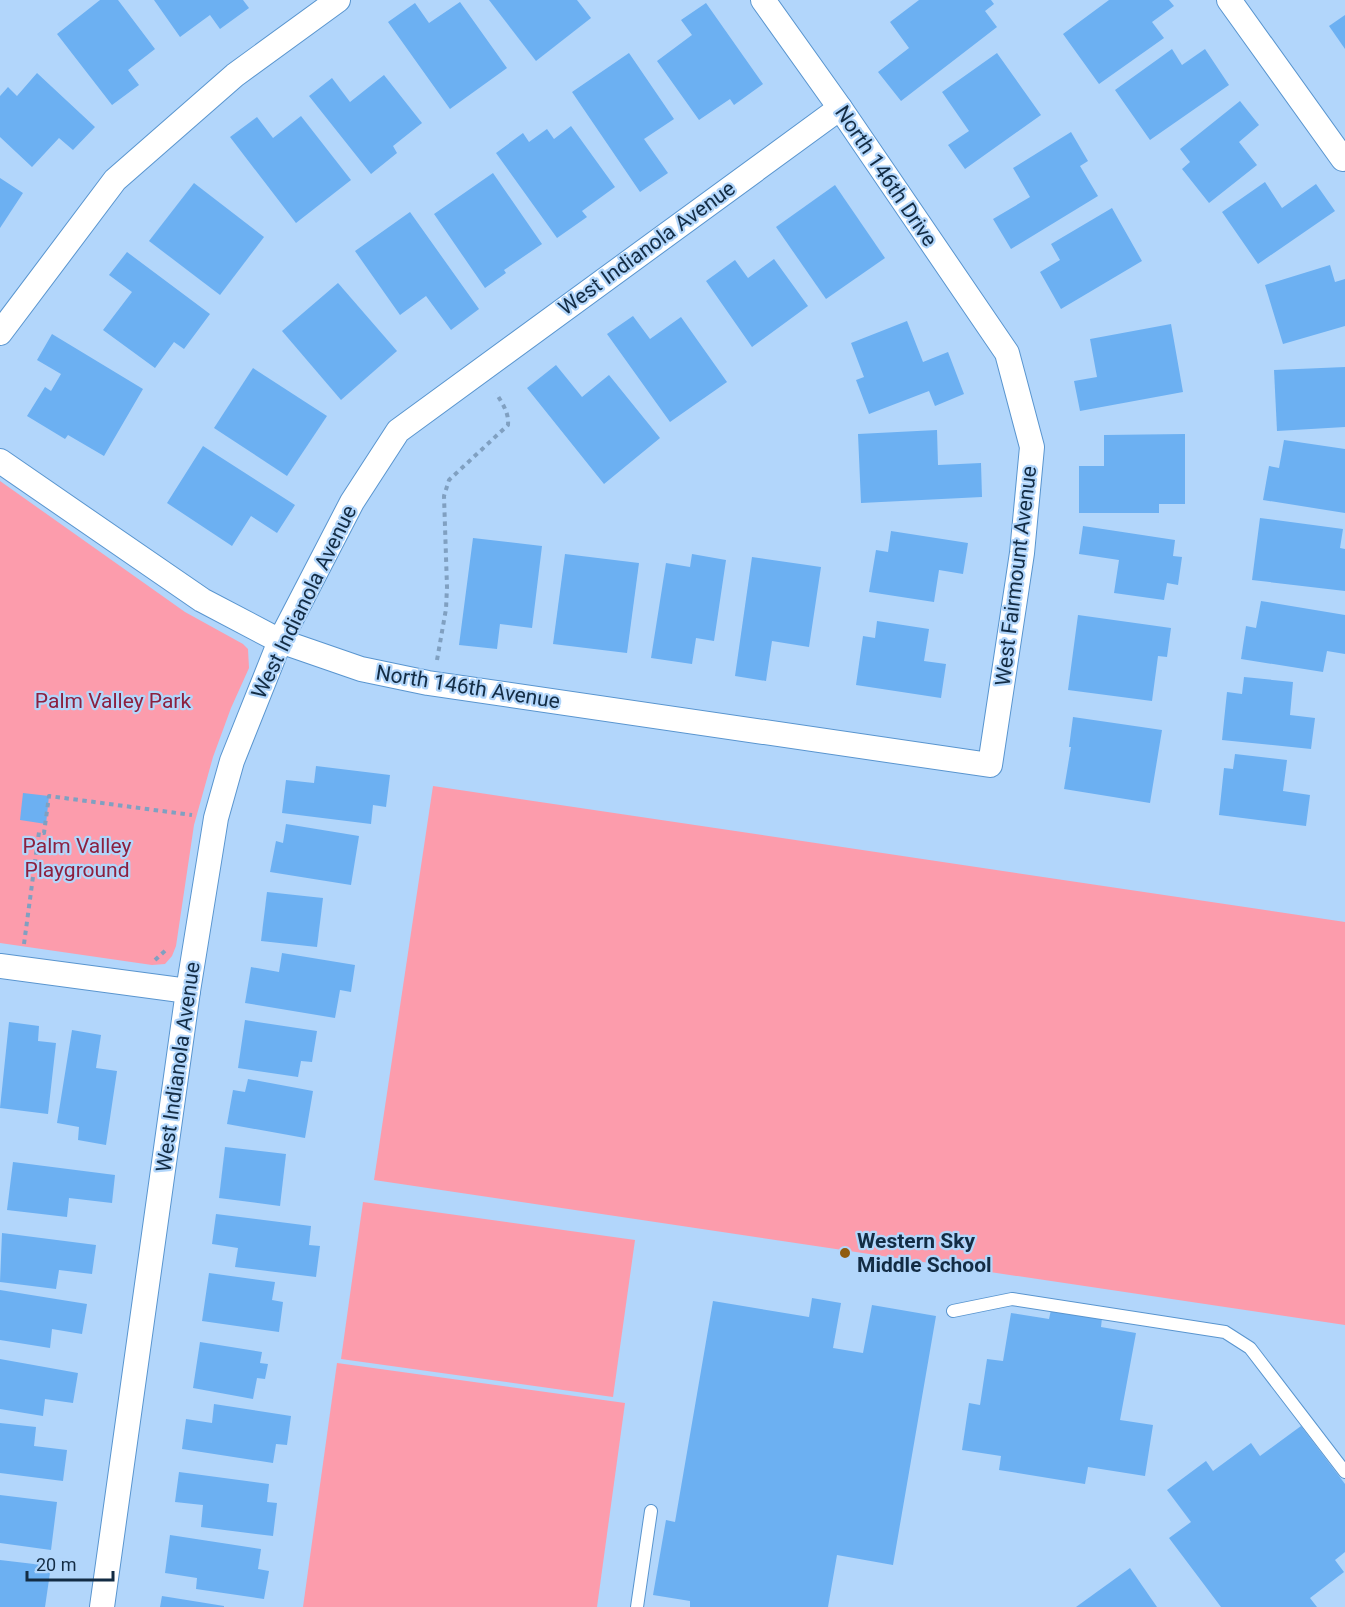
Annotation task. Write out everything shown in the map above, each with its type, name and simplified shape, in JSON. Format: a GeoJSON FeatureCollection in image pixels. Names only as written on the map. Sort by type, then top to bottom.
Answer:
{"type":"FeatureCollection","features":[{"type":"Feature","properties":{"kind":"street"},"geometry":{"type":"LineString","coordinates":[[0,333],[115,180],[235,75],[338,0]]}},
{"type":"Feature","properties":{"kind":"street","name":"North 146th Drive"},"geometry":{"type":"LineString","coordinates":[[762,0],[840,108],[1007,353]]}},
{"type":"Feature","properties":{"kind":"street"},"geometry":{"type":"LineString","coordinates":[[1229,0],[1344,160]]}},
{"type":"Feature","properties":{"kind":"street","name":"West Indianola Avenue"},"geometry":{"type":"LineString","coordinates":[[102,1607],[188,991],[216,818],[232,761],[280,641],[352,502],[399,431],[840,108]]}},
{"type":"Feature","properties":{"kind":"street","name":"West Fairmount Avenue"},"geometry":{"type":"LineString","coordinates":[[990,765],[1022,554],[1032,447],[1007,353]]}},
{"type":"Feature","properties":{"kind":"street","name":"North 146th Avenue"},"geometry":{"type":"LineString","coordinates":[[0,460],[202,600],[280,641],[361,669],[433,683],[990,765]]}},
{"type":"Feature","properties":{"kind":"street"},"geometry":{"type":"LineString","coordinates":[[10,968],[188,991]]}},
{"type":"Feature","properties":{"kind":"lane"},"geometry":{"type":"LineString","coordinates":[[953,1311],[1012,1299],[1225,1332],[1250,1348],[1345,1472]]}},
{"type":"Feature","properties":{"kind":"lane"},"geometry":{"type":"LineString","coordinates":[[637,1607],[651,1511]]}},
{"type":"Feature","properties":{"kind":"path"},"geometry":{"type":"LineString","coordinates":[[433,683],[446,609],[448,561],[444,496],[446,488],[449,480],[459,468],[508,424],[509,417],[505,407],[480,370]]}},
{"type":"Feature","properties":{"kind":"path"},"geometry":{"type":"LineString","coordinates":[[10,968],[24,944],[39,832],[45,833],[49,796],[193,815],[191,826]]}},
{"type":"Feature","properties":{"kind":"path"},"geometry":{"type":"LineString","coordinates":[[16,943],[24,944]]}},
{"type":"Feature","properties":{"kind":"path"},"geometry":{"type":"LineString","coordinates":[[153,962],[171,946]]}},
{"type":"Feature","properties":{"kind":"green space","name":"Palm Valley Park"},"geometry":{"type":"Polygon","coordinates":[[[0,481],[185,612],[248,649],[249,668],[213,757],[194,825],[176,946],[172,956],[165,964],[152,965],[0,943],[0,481]]]}},
{"type":"Feature","properties":{"kind":"green space"},"geometry":{"type":"Polygon","coordinates":[[[433,786],[1345,922],[1345,1325],[374,1180],[433,786]]]}},
{"type":"Feature","properties":{"kind":"green space"},"geometry":{"type":"Polygon","coordinates":[[[363,1202],[635,1240],[613,1397],[341,1359],[363,1202]]]}},
{"type":"Feature","properties":{"kind":"green space"},"geometry":{"type":"Polygon","coordinates":[[[337,1363],[625,1403],[597,1607],[303,1607],[337,1363]]]}},
{"type":"Feature","properties":{"kind":"building"},"geometry":{"type":"Polygon","coordinates":[[[100,0],[118,0],[155,49],[128,70],[139,85],[112,105],[57,34],[100,0]]]}},
{"type":"Feature","properties":{"kind":"building"},"geometry":{"type":"Polygon","coordinates":[[[154,0],[243,0],[249,8],[220,29],[210,15],[180,37],[154,0]]]}},
{"type":"Feature","properties":{"kind":"building"},"geometry":{"type":"Polygon","coordinates":[[[489,0],[577,0],[591,18],[536,61],[489,0]]]}},
{"type":"Feature","properties":{"kind":"building"},"geometry":{"type":"Polygon","coordinates":[[[919,0],[991,0],[994,4],[985,11],[997,27],[901,101],[878,72],[909,48],[890,22],[919,0]]]}},
{"type":"Feature","properties":{"kind":"building"},"geometry":{"type":"Polygon","coordinates":[[[1109,0],[1169,0],[1174,6],[1152,22],[1164,38],[1099,84],[1063,34],[1109,0]]]}},
{"type":"Feature","properties":{"kind":"building"},"geometry":{"type":"Polygon","coordinates":[[[460,2],[507,68],[450,109],[388,22],[415,3],[429,23],[460,2]]]}},
{"type":"Feature","properties":{"kind":"building"},"geometry":{"type":"Polygon","coordinates":[[[706,3],[763,84],[734,105],[730,99],[699,120],[657,61],[692,35],[681,20],[706,3]]]}},
{"type":"Feature","properties":{"kind":"building"},"geometry":{"type":"Polygon","coordinates":[[[1345,15],[1345,49],[1329,26],[1345,15]]]}},
{"type":"Feature","properties":{"kind":"building"},"geometry":{"type":"Polygon","coordinates":[[[1172,49],[1182,65],[1205,49],[1229,85],[1150,140],[1115,90],[1172,49]]]}},
{"type":"Feature","properties":{"kind":"building"},"geometry":{"type":"Polygon","coordinates":[[[629,53],[674,119],[644,139],[668,173],[640,192],[572,92],[629,53]]]}},
{"type":"Feature","properties":{"kind":"building"},"geometry":{"type":"Polygon","coordinates":[[[997,53],[1041,115],[965,169],[948,145],[969,131],[942,92],[997,53]]]}},
{"type":"Feature","properties":{"kind":"building"},"geometry":{"type":"Polygon","coordinates":[[[37,73],[95,127],[73,150],[59,138],[32,167],[0,137],[0,96],[8,87],[17,96],[37,73]]]}},
{"type":"Feature","properties":{"kind":"building"},"geometry":{"type":"Polygon","coordinates":[[[384,75],[422,123],[393,146],[397,153],[371,174],[309,96],[332,78],[350,102],[384,75]]]}},
{"type":"Feature","properties":{"kind":"building"},"geometry":{"type":"Polygon","coordinates":[[[1240,101],[1259,125],[1239,142],[1257,165],[1209,203],[1182,169],[1190,162],[1180,149],[1240,101]]]}},
{"type":"Feature","properties":{"kind":"building"},"geometry":{"type":"Polygon","coordinates":[[[301,116],[351,180],[296,223],[230,137],[257,117],[273,138],[301,116]]]}},
{"type":"Feature","properties":{"kind":"building"},"geometry":{"type":"Polygon","coordinates":[[[571,126],[615,187],[582,211],[587,217],[557,238],[496,153],[523,133],[529,142],[547,129],[554,139],[571,126]]]}},
{"type":"Feature","properties":{"kind":"building"},"geometry":{"type":"Polygon","coordinates":[[[1071,132],[1088,161],[1080,166],[1098,196],[1011,249],[993,219],[1030,197],[1013,168],[1071,132]]]}},
{"type":"Feature","properties":{"kind":"building"},"geometry":{"type":"Polygon","coordinates":[[[493,173],[542,244],[504,270],[506,273],[485,288],[434,214],[493,173]]]}},
{"type":"Feature","properties":{"kind":"building"},"geometry":{"type":"Polygon","coordinates":[[[0,178],[23,193],[0,228],[0,178]]]}},
{"type":"Feature","properties":{"kind":"building"},"geometry":{"type":"Polygon","coordinates":[[[1265,182],[1282,208],[1316,184],[1335,211],[1258,264],[1222,212],[1265,182]]]}},
{"type":"Feature","properties":{"kind":"building"},"geometry":{"type":"Polygon","coordinates":[[[194,183],[264,237],[220,295],[149,241],[194,183]]]}},
{"type":"Feature","properties":{"kind":"building"},"geometry":{"type":"Polygon","coordinates":[[[835,185],[885,258],[826,299],[776,227],[835,185]]]}},
{"type":"Feature","properties":{"kind":"building"},"geometry":{"type":"Polygon","coordinates":[[[1112,208],[1142,261],[1061,309],[1040,272],[1060,260],[1051,244],[1112,208]]]}},
{"type":"Feature","properties":{"kind":"building"},"geometry":{"type":"Polygon","coordinates":[[[410,212],[479,309],[451,330],[426,296],[400,315],[355,251],[410,212]]]}},
{"type":"Feature","properties":{"kind":"building"},"geometry":{"type":"Polygon","coordinates":[[[127,252],[210,314],[184,349],[174,342],[155,368],[103,330],[132,292],[109,275],[127,252]]]}},
{"type":"Feature","properties":{"kind":"building"},"geometry":{"type":"Polygon","coordinates":[[[774,259],[808,306],[752,347],[706,281],[735,260],[748,278],[774,259]]]}},
{"type":"Feature","properties":{"kind":"building"},"geometry":{"type":"Polygon","coordinates":[[[1330,265],[1335,282],[1345,279],[1345,326],[1283,344],[1265,285],[1330,265]]]}},
{"type":"Feature","properties":{"kind":"building"},"geometry":{"type":"Polygon","coordinates":[[[338,283],[397,351],[341,400],[282,331],[338,283]]]}},
{"type":"Feature","properties":{"kind":"building"},"geometry":{"type":"Polygon","coordinates":[[[633,316],[650,339],[681,317],[727,382],[670,422],[607,334],[633,316]]]}},
{"type":"Feature","properties":{"kind":"building"},"geometry":{"type":"Polygon","coordinates":[[[907,321],[923,362],[948,352],[964,394],[935,406],[929,391],[869,414],[856,380],[864,377],[851,343],[907,321]]]}},
{"type":"Feature","properties":{"kind":"building"},"geometry":{"type":"Polygon","coordinates":[[[1171,324],[1183,392],[1080,411],[1074,381],[1097,377],[1090,339],[1171,324]]]}},
{"type":"Feature","properties":{"kind":"building"},"geometry":{"type":"Polygon","coordinates":[[[52,334],[143,389],[104,456],[68,435],[65,439],[27,416],[45,387],[51,391],[61,374],[37,360],[52,334]]]}},
{"type":"Feature","properties":{"kind":"building"},"geometry":{"type":"Polygon","coordinates":[[[556,365],[582,397],[609,375],[660,438],[604,484],[527,388],[556,365]]]}},
{"type":"Feature","properties":{"kind":"building"},"geometry":{"type":"Polygon","coordinates":[[[1345,367],[1345,427],[1277,431],[1274,370],[1345,367]]]}},
{"type":"Feature","properties":{"kind":"building"},"geometry":{"type":"Polygon","coordinates":[[[253,368],[327,416],[287,476],[214,428],[253,368]]]}},
{"type":"Feature","properties":{"kind":"building"},"geometry":{"type":"Polygon","coordinates":[[[937,430],[938,465],[981,463],[982,497],[861,503],[858,434],[937,430]]]}},
{"type":"Feature","properties":{"kind":"building"},"geometry":{"type":"Polygon","coordinates":[[[1185,434],[1185,504],[1159,504],[1159,513],[1079,513],[1079,466],[1104,466],[1104,435],[1185,434]]]}},
{"type":"Feature","properties":{"kind":"building"},"geometry":{"type":"Polygon","coordinates":[[[1284,440],[1345,449],[1345,513],[1263,500],[1269,466],[1279,468],[1284,440]]]}},
{"type":"Feature","properties":{"kind":"building"},"geometry":{"type":"Polygon","coordinates":[[[203,446],[295,505],[277,533],[251,516],[232,546],[167,503],[203,446]]]}},
{"type":"Feature","properties":{"kind":"building"},"geometry":{"type":"Polygon","coordinates":[[[1260,518],[1343,529],[1340,548],[1345,549],[1345,591],[1252,580],[1260,518]]]}},
{"type":"Feature","properties":{"kind":"building"},"geometry":{"type":"Polygon","coordinates":[[[1083,526],[1175,540],[1173,556],[1182,557],[1178,585],[1167,583],[1164,600],[1114,593],[1119,560],[1079,554],[1083,526]]]}},
{"type":"Feature","properties":{"kind":"building"},"geometry":{"type":"Polygon","coordinates":[[[891,531],[968,543],[963,574],[939,570],[934,602],[869,592],[876,550],[888,552],[891,531]]]}},
{"type":"Feature","properties":{"kind":"building"},"geometry":{"type":"Polygon","coordinates":[[[473,538],[542,546],[532,628],[500,624],[497,649],[459,645],[473,538]]]}},
{"type":"Feature","properties":{"kind":"building"},"geometry":{"type":"Polygon","coordinates":[[[565,554],[639,563],[627,653],[553,644],[565,554]]]}},
{"type":"Feature","properties":{"kind":"building"},"geometry":{"type":"Polygon","coordinates":[[[692,554],[726,560],[714,641],[696,638],[692,664],[651,658],[666,563],[690,567],[692,554]]]}},
{"type":"Feature","properties":{"kind":"building"},"geometry":{"type":"Polygon","coordinates":[[[752,557],[821,567],[809,647],[772,641],[766,681],[735,676],[752,557]]]}},
{"type":"Feature","properties":{"kind":"building"},"geometry":{"type":"Polygon","coordinates":[[[1261,601],[1345,615],[1345,654],[1327,651],[1323,672],[1241,659],[1246,626],[1256,628],[1261,601]]]}},
{"type":"Feature","properties":{"kind":"building"},"geometry":{"type":"Polygon","coordinates":[[[1078,615],[1171,628],[1167,657],[1158,656],[1152,701],[1068,690],[1078,615]]]}},
{"type":"Feature","properties":{"kind":"building"},"geometry":{"type":"Polygon","coordinates":[[[877,621],[929,629],[924,661],[946,664],[941,698],[856,685],[863,636],[875,638],[877,621]]]}},
{"type":"Feature","properties":{"kind":"building"},"geometry":{"type":"Polygon","coordinates":[[[1244,677],[1293,682],[1290,715],[1315,718],[1311,749],[1222,740],[1227,692],[1242,694],[1244,677]]]}},
{"type":"Feature","properties":{"kind":"building"},"geometry":{"type":"Polygon","coordinates":[[[1073,717],[1162,730],[1150,803],[1064,789],[1073,717]]]}},
{"type":"Feature","properties":{"kind":"building"},"geometry":{"type":"Polygon","coordinates":[[[1235,754],[1287,760],[1283,791],[1310,795],[1306,826],[1219,815],[1224,768],[1233,769],[1235,754]]]}},
{"type":"Feature","properties":{"kind":"building"},"geometry":{"type":"Polygon","coordinates":[[[316,766],[390,775],[386,807],[373,805],[371,824],[282,813],[286,780],[314,783],[316,766]]]}},
{"type":"Feature","properties":{"kind":"building"},"geometry":{"type":"Polygon","coordinates":[[[23,793],[49,796],[46,824],[20,820],[23,793]]]}},
{"type":"Feature","properties":{"kind":"building"},"geometry":{"type":"Polygon","coordinates":[[[286,824],[359,836],[351,885],[270,872],[276,841],[283,843],[286,824]]]}},
{"type":"Feature","properties":{"kind":"building"},"geometry":{"type":"Polygon","coordinates":[[[267,892],[323,898],[317,947],[261,941],[267,892]]]}},
{"type":"Feature","properties":{"kind":"building"},"geometry":{"type":"Polygon","coordinates":[[[282,953],[355,965],[351,992],[340,990],[335,1018],[245,1003],[251,967],[279,972],[282,953]]]}},
{"type":"Feature","properties":{"kind":"building"},"geometry":{"type":"Polygon","coordinates":[[[245,1020],[317,1031],[312,1062],[301,1061],[298,1077],[238,1068],[245,1020]]]}},
{"type":"Feature","properties":{"kind":"building"},"geometry":{"type":"Polygon","coordinates":[[[9,1022],[39,1026],[38,1041],[56,1043],[48,1114],[0,1108],[9,1022]]]}},
{"type":"Feature","properties":{"kind":"building"},"geometry":{"type":"Polygon","coordinates":[[[72,1030],[101,1035],[96,1068],[117,1071],[106,1145],[78,1140],[79,1127],[57,1123],[72,1030]]]}},
{"type":"Feature","properties":{"kind":"building"},"geometry":{"type":"Polygon","coordinates":[[[248,1079],[313,1091],[305,1138],[227,1124],[233,1090],[245,1092],[248,1079]]]}},
{"type":"Feature","properties":{"kind":"building"},"geometry":{"type":"Polygon","coordinates":[[[225,1147],[286,1154],[280,1206],[219,1198],[225,1147]]]}},
{"type":"Feature","properties":{"kind":"building"},"geometry":{"type":"Polygon","coordinates":[[[13,1162],[115,1175],[112,1203],[69,1198],[67,1217],[7,1210],[13,1162]]]}},
{"type":"Feature","properties":{"kind":"building"},"geometry":{"type":"Polygon","coordinates":[[[216,1214],[311,1226],[309,1245],[320,1246],[316,1277],[235,1267],[238,1248],[212,1244],[216,1214]]]}},
{"type":"Feature","properties":{"kind":"building"},"geometry":{"type":"Polygon","coordinates":[[[2,1233],[96,1245],[92,1274],[59,1270],[56,1289],[0,1282],[2,1233]]]}},
{"type":"Feature","properties":{"kind":"building"},"geometry":{"type":"Polygon","coordinates":[[[209,1273],[275,1282],[272,1300],[283,1302],[279,1332],[202,1321],[209,1273]]]}},
{"type":"Feature","properties":{"kind":"building"},"geometry":{"type":"Polygon","coordinates":[[[0,1290],[87,1304],[82,1334],[52,1329],[50,1348],[0,1340],[0,1290]]]}},
{"type":"Feature","properties":{"kind":"building"},"geometry":{"type":"Polygon","coordinates":[[[812,1298],[841,1303],[833,1348],[863,1353],[872,1305],[936,1316],[893,1565],[837,1555],[828,1607],[690,1607],[690,1601],[653,1595],[666,1520],[675,1522],[713,1301],[809,1317],[812,1298]]]}},
{"type":"Feature","properties":{"kind":"building"},"geometry":{"type":"Polygon","coordinates":[[[1051,1310],[1102,1318],[1101,1327],[1136,1333],[1120,1420],[1153,1425],[1145,1476],[1088,1467],[1085,1484],[999,1470],[1001,1456],[962,1450],[969,1403],[980,1405],[987,1359],[1003,1361],[1011,1313],[1049,1319],[1051,1310]]]}},
{"type":"Feature","properties":{"kind":"building"},"geometry":{"type":"Polygon","coordinates":[[[200,1342],[262,1352],[260,1363],[268,1364],[265,1379],[257,1378],[253,1399],[193,1388],[200,1342]]]}},
{"type":"Feature","properties":{"kind":"building"},"geometry":{"type":"Polygon","coordinates":[[[0,1359],[78,1373],[73,1403],[45,1399],[43,1416],[0,1409],[0,1359]]]}},
{"type":"Feature","properties":{"kind":"building"},"geometry":{"type":"Polygon","coordinates":[[[214,1404],[291,1416],[287,1445],[276,1444],[273,1463],[182,1449],[186,1419],[212,1423],[214,1404]]]}},
{"type":"Feature","properties":{"kind":"building"},"geometry":{"type":"Polygon","coordinates":[[[0,1423],[36,1427],[34,1446],[67,1450],[63,1481],[0,1473],[0,1423]]]}},
{"type":"Feature","properties":{"kind":"building"},"geometry":{"type":"Polygon","coordinates":[[[1301,1426],[1345,1484],[1345,1552],[1335,1560],[1344,1572],[1310,1598],[1317,1607],[1221,1607],[1169,1538],[1191,1522],[1167,1490],[1206,1461],[1213,1471],[1251,1443],[1260,1456],[1301,1426]]]}},
{"type":"Feature","properties":{"kind":"building"},"geometry":{"type":"Polygon","coordinates":[[[179,1472],[269,1484],[267,1502],[277,1503],[273,1536],[201,1527],[203,1505],[175,1502],[179,1472]]]}},
{"type":"Feature","properties":{"kind":"building"},"geometry":{"type":"Polygon","coordinates":[[[0,1495],[57,1502],[51,1550],[0,1543],[0,1495]]]}},
{"type":"Feature","properties":{"kind":"building"},"geometry":{"type":"Polygon","coordinates":[[[170,1535],[261,1549],[258,1569],[269,1571],[264,1599],[196,1589],[197,1578],[165,1573],[170,1535]]]}},
{"type":"Feature","properties":{"kind":"building"},"geometry":{"type":"Polygon","coordinates":[[[0,1560],[51,1566],[45,1607],[0,1607],[0,1560]]]}},
{"type":"Feature","properties":{"kind":"building"},"geometry":{"type":"Polygon","coordinates":[[[1130,1568],[1157,1607],[1076,1607],[1130,1568]]]}},
{"type":"Feature","properties":{"kind":"building"},"geometry":{"type":"Polygon","coordinates":[[[162,1596],[224,1606],[224,1607],[160,1607],[162,1596]]]}},
{"type":"Feature","properties":{"kind":"place","name":"Western Sky Middle School"},"geometry":{"type":"Point","coordinates":[845,1253]}},
{"type":"Feature","properties":{"kind":"park label","name":"Palm Valley Playground"},"geometry":{"type":"Point","coordinates":[77,858]}}]}
